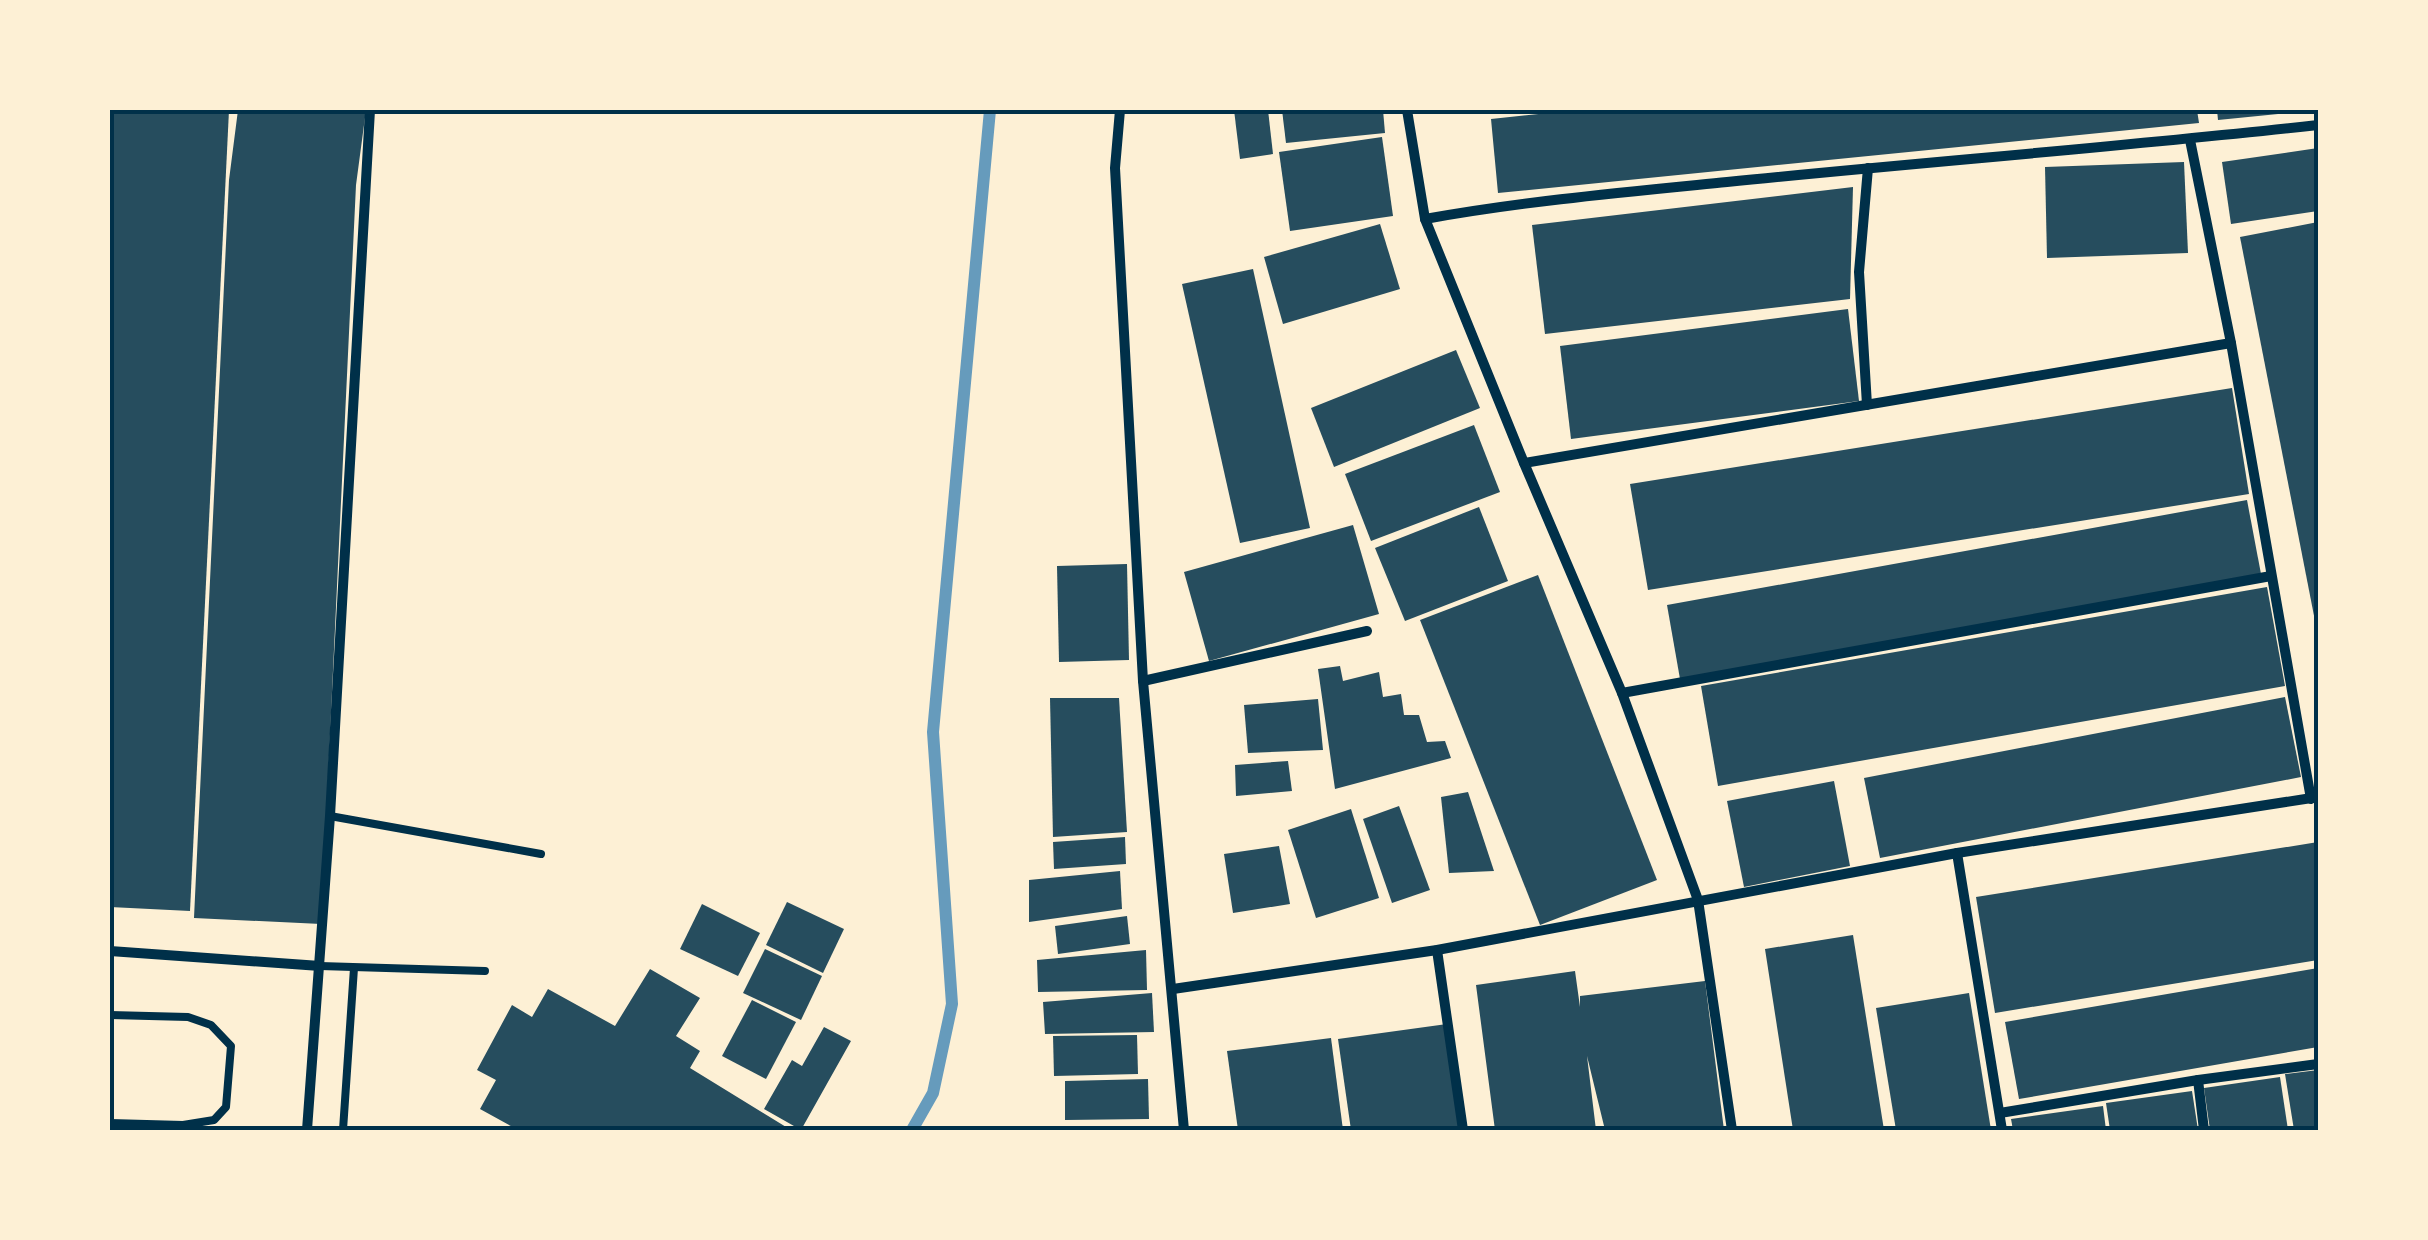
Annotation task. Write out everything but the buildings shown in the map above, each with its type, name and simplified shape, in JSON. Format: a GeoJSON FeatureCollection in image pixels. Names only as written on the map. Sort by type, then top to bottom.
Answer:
{"type":"FeatureCollection","features":[{"type":"Feature","properties":{"kind":"street"},"geometry":{"type":"LineString","coordinates":[[307,1130],[330,816],[370,110]]}},
{"type":"Feature","properties":{"kind":"street"},"geometry":{"type":"LineString","coordinates":[[1120,110],[1115,168],[1143,681],[1184,1130]]}},
{"type":"Feature","properties":{"kind":"street"},"geometry":{"type":"LineString","coordinates":[[1406,110],[1425,218],[1622,693],[1698,900],[1732,1130]]}},
{"type":"Feature","properties":{"kind":"street"},"geometry":{"type":"LineString","coordinates":[[1425,218],[1504,204],[2318,125]]}},
{"type":"Feature","properties":{"kind":"street"},"geometry":{"type":"LineString","coordinates":[[1172,989],[1437,950],[1957,853],[2314,798],[2190,140]]}},
{"type":"Feature","properties":{"kind":"street"},"geometry":{"type":"LineString","coordinates":[[1868,168],[1859,272],[1868,405]]}},
{"type":"Feature","properties":{"kind":"street"},"geometry":{"type":"LineString","coordinates":[[1524,464],[2231,343]]}},
{"type":"Feature","properties":{"kind":"street"},"geometry":{"type":"LineString","coordinates":[[1622,693],[2270,576]]}},
{"type":"Feature","properties":{"kind":"street"},"geometry":{"type":"LineString","coordinates":[[1143,681],[1368,631]]}},
{"type":"Feature","properties":{"kind":"street"},"geometry":{"type":"LineString","coordinates":[[1957,853],[2002,1130]]}},
{"type":"Feature","properties":{"kind":"street"},"geometry":{"type":"LineString","coordinates":[[1437,950],[1464,1130]]}},
{"type":"Feature","properties":{"kind":"street"},"geometry":{"type":"LineString","coordinates":[[110,951],[320,966]]}},
{"type":"Feature","properties":{"kind":"street"},"geometry":{"type":"LineString","coordinates":[[2000,1113],[2318,1064]]}},
{"type":"Feature","properties":{"kind":"street"},"geometry":{"type":"LineString","coordinates":[[2198,1080],[2204,1130]]}},
{"type":"Feature","properties":{"kind":"lane"},"geometry":{"type":"LineString","coordinates":[[330,816],[541,854]]}},
{"type":"Feature","properties":{"kind":"lane"},"geometry":{"type":"LineString","coordinates":[[320,966],[485,972]]}},
{"type":"Feature","properties":{"kind":"lane"},"geometry":{"type":"LineString","coordinates":[[343,1130],[354,968]]}},
{"type":"Feature","properties":{"kind":"lane"},"geometry":{"type":"LineString","coordinates":[[110,1016],[188,1017],[211,1025],[231,1046],[226,1107],[214,1120],[184,1125],[110,1122]]}},
{"type":"Feature","properties":{"kind":"waterway"},"geometry":{"type":"LineString","coordinates":[[912,1130],[933,1093],[952,1004],[933,732],[990,110]]}}]}
